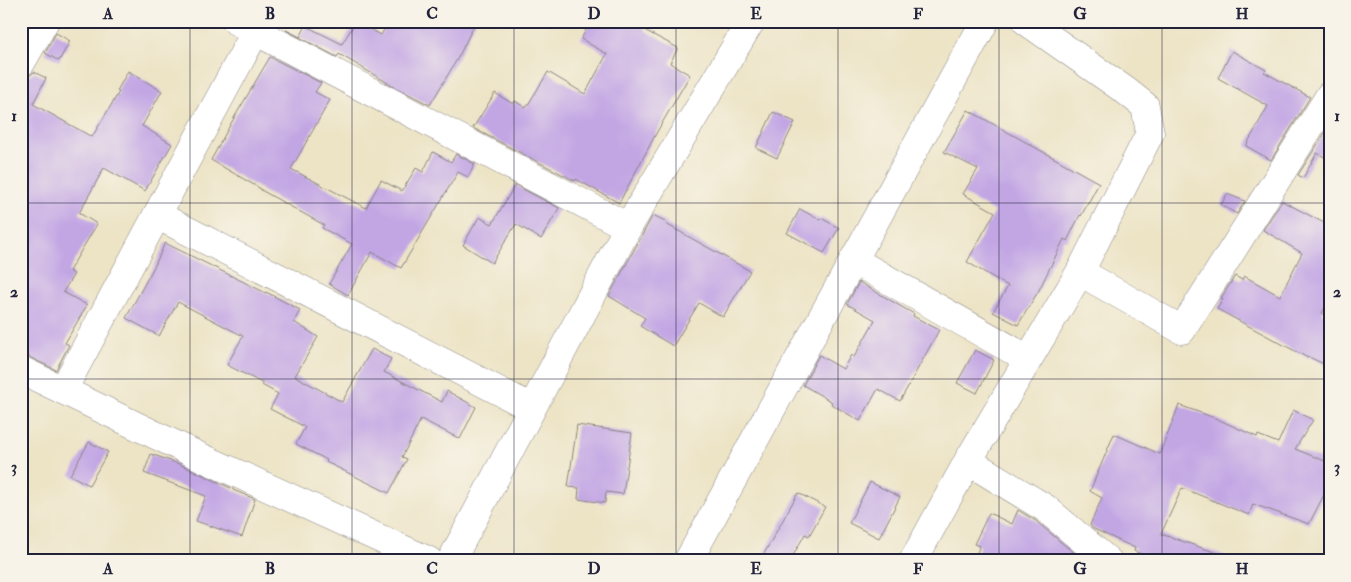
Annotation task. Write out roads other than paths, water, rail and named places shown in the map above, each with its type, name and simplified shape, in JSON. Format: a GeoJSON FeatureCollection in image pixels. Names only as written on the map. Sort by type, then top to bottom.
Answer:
{"type":"FeatureCollection","features":[{"type":"Feature","properties":{"kind":"street"},"geometry":{"type":"LineString","coordinates":[[21,63],[45,21]]}},
{"type":"Feature","properties":{"kind":"street"},"geometry":{"type":"LineString","coordinates":[[451,561],[628,227],[751,21]]}},
{"type":"Feature","properties":{"kind":"street"},"geometry":{"type":"LineString","coordinates":[[688,561],[985,21]]}},
{"type":"Feature","properties":{"kind":"street"},"geometry":{"type":"LineString","coordinates":[[913,561],[968,460],[1080,272],[1150,133],[1145,106],[1026,21]]}},
{"type":"Feature","properties":{"kind":"street"},"geometry":{"type":"LineString","coordinates":[[63,390],[157,215],[251,25],[628,227]]}},
{"type":"Feature","properties":{"kind":"street"},"geometry":{"type":"LineString","coordinates":[[1080,272],[1182,330],[1330,95]]}},
{"type":"Feature","properties":{"kind":"street"},"geometry":{"type":"LineString","coordinates":[[157,215],[532,408]]}},
{"type":"Feature","properties":{"kind":"street"},"geometry":{"type":"LineString","coordinates":[[853,260],[1028,359]]}},
{"type":"Feature","properties":{"kind":"street"},"geometry":{"type":"LineString","coordinates":[[21,370],[202,458],[430,561]]}},
{"type":"Feature","properties":{"kind":"street"},"geometry":{"type":"LineString","coordinates":[[968,460],[1044,508],[1108,561]]}}]}
